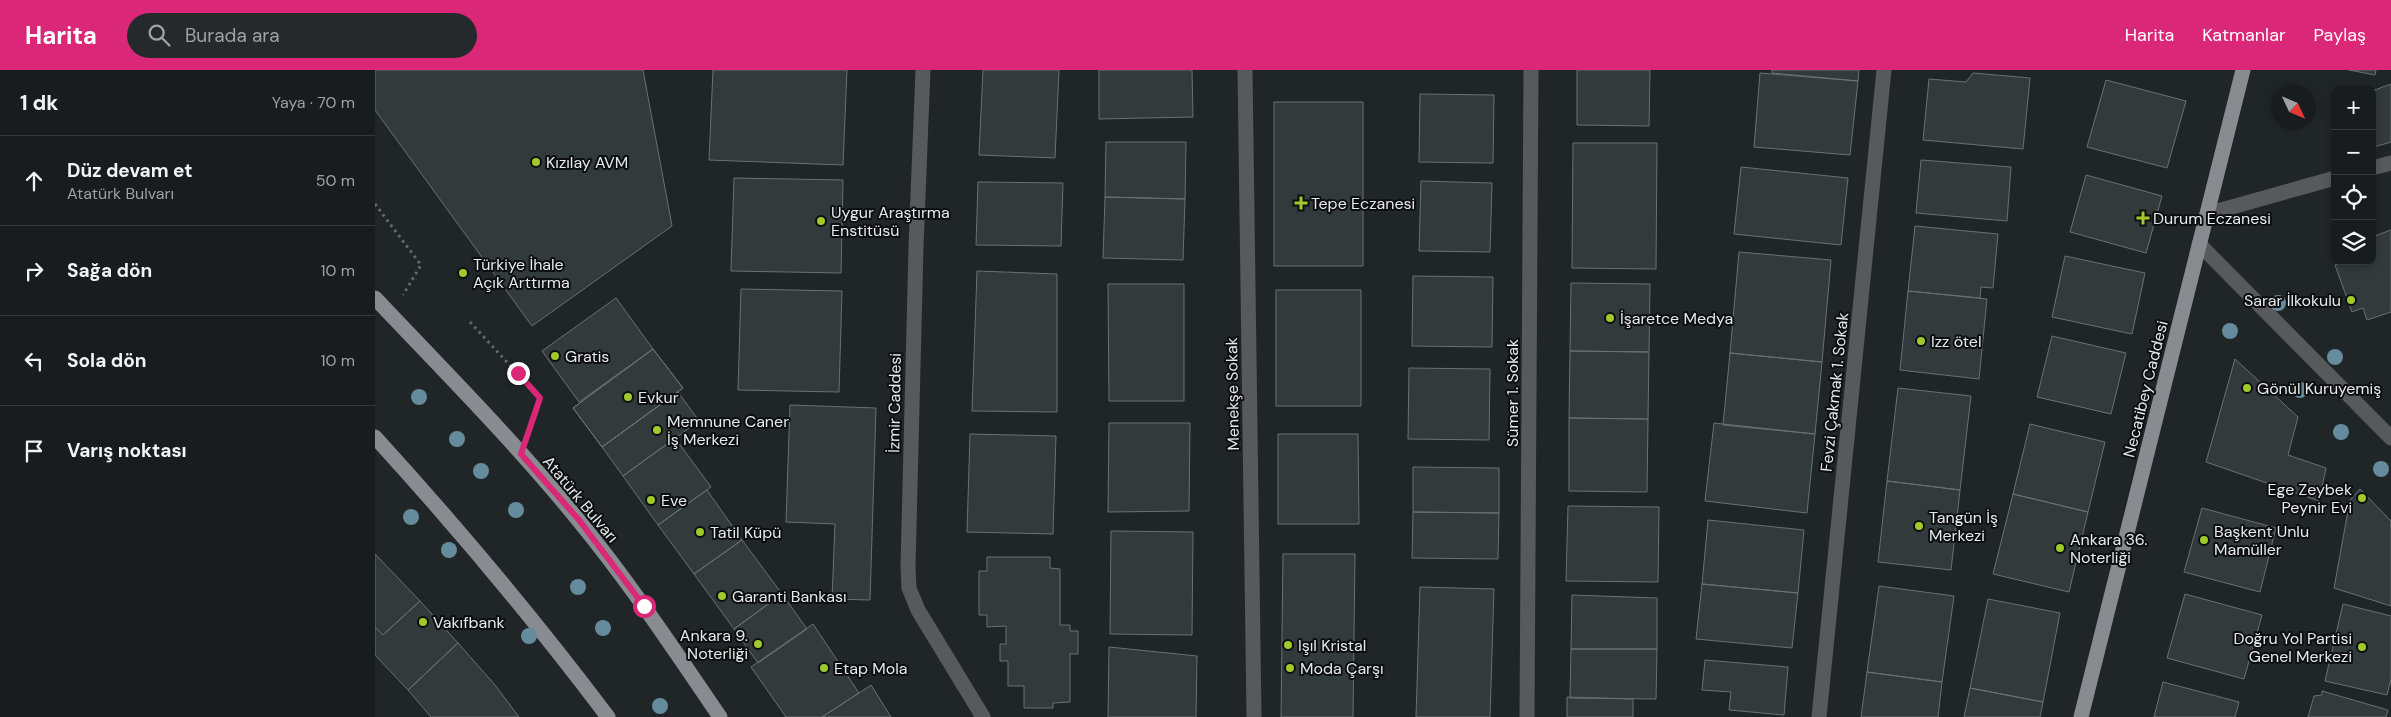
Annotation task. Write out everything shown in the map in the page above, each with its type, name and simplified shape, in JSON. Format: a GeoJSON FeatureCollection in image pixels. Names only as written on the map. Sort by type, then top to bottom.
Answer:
{"type":"FeatureCollection","features":[{"type":"Feature","properties":{"kind":"main road","name":"Necatibey Caddesi"},"geometry":{"type":"LineString","coordinates":[[2081,717],[2243,70]]}},
{"type":"Feature","properties":{"kind":"main road","name":"Atatürk Bulvarı"},"geometry":{"type":"LineString","coordinates":[[375,298],[521,454],[579,520],[626,582],[720,717]]}},
{"type":"Feature","properties":{"kind":"main road"},"geometry":{"type":"LineString","coordinates":[[375,437],[434,502],[551,643],[607,717]]}},
{"type":"Feature","properties":{"kind":"street","name":"İzmir Caddesi"},"geometry":{"type":"LineString","coordinates":[[923,70],[916,247],[909,588],[918,610],[983,717]]}},
{"type":"Feature","properties":{"kind":"street","name":"Menekşe Sokak"},"geometry":{"type":"LineString","coordinates":[[1245,70],[1254,717]]}},
{"type":"Feature","properties":{"kind":"street","name":"Sümer 1. Sokak"},"geometry":{"type":"LineString","coordinates":[[1527,717],[1531,70]]}},
{"type":"Feature","properties":{"kind":"street","name":"Fevzi Çakmak 1. Sokak"},"geometry":{"type":"LineString","coordinates":[[1819,717],[1884,70]]}},
{"type":"Feature","properties":{"kind":"street"},"geometry":{"type":"LineString","coordinates":[[2376,167],[2391,163]]}},
{"type":"Feature","properties":{"kind":"street"},"geometry":{"type":"LineString","coordinates":[[2207,214],[2331,179]]}},
{"type":"Feature","properties":{"kind":"street"},"geometry":{"type":"LineString","coordinates":[[2199,244],[2391,438]]}},
{"type":"Feature","properties":{"kind":"path"},"geometry":{"type":"LineString","coordinates":[[375,204],[421,265],[391,315]]}},
{"type":"Feature","properties":{"kind":"path"},"geometry":{"type":"LineString","coordinates":[[470,322],[540,398],[521,454]]}},
{"type":"Feature","properties":{"kind":"building","name":"Kızılay AVM"},"geometry":{"type":"Polygon","coordinates":[[[375,70],[643,70],[672,226],[532,326],[375,110],[375,70]]]}},
{"type":"Feature","properties":{"kind":"building"},"geometry":{"type":"Polygon","coordinates":[[[713,70],[847,70],[843,165],[709,160],[713,70]]]}},
{"type":"Feature","properties":{"kind":"building"},"geometry":{"type":"Polygon","coordinates":[[[983,70],[1059,70],[1055,158],[979,155],[983,70]]]}},
{"type":"Feature","properties":{"kind":"building"},"geometry":{"type":"Polygon","coordinates":[[[1099,70],[1192,70],[1193,117],[1099,119],[1099,70]]]}},
{"type":"Feature","properties":{"kind":"building"},"geometry":{"type":"Polygon","coordinates":[[[1577,70],[1650,70],[1649,126],[1577,125],[1577,70]]]}},
{"type":"Feature","properties":{"kind":"building"},"geometry":{"type":"Polygon","coordinates":[[[1772,70],[1859,70],[1858,81],[1772,73],[1772,70]]]}},
{"type":"Feature","properties":{"kind":"building"},"geometry":{"type":"Polygon","coordinates":[[[2349,70],[2376,70],[2375,75],[2349,70]]]}},
{"type":"Feature","properties":{"kind":"building"},"geometry":{"type":"Polygon","coordinates":[[[1760,73],[1858,81],[1850,155],[1754,147],[1760,73]]]}},
{"type":"Feature","properties":{"kind":"building"},"geometry":{"type":"Polygon","coordinates":[[[1973,73],[2030,78],[2023,149],[1923,140],[1929,79],[1966,82],[1973,73]]]}},
{"type":"Feature","properties":{"kind":"building"},"geometry":{"type":"Polygon","coordinates":[[[2106,80],[2186,101],[2167,168],[2087,147],[2106,80]]]}},
{"type":"Feature","properties":{"kind":"building"},"geometry":{"type":"Polygon","coordinates":[[[2391,84],[2391,142],[2376,146],[2376,130],[2376,90],[2391,84]]]}},
{"type":"Feature","properties":{"kind":"building"},"geometry":{"type":"Polygon","coordinates":[[[1420,94],[1494,95],[1493,163],[1419,162],[1420,94]]]}},
{"type":"Feature","properties":{"kind":"building"},"geometry":{"type":"Polygon","coordinates":[[[1274,102],[1363,102],[1363,266],[1274,266],[1274,102]]]}},
{"type":"Feature","properties":{"kind":"building"},"geometry":{"type":"Polygon","coordinates":[[[1106,142],[1186,142],[1185,199],[1105,197],[1106,142]]]}},
{"type":"Feature","properties":{"kind":"building"},"geometry":{"type":"Polygon","coordinates":[[[1573,143],[1657,143],[1656,269],[1572,268],[1573,143]]]}},
{"type":"Feature","properties":{"kind":"building"},"geometry":{"type":"Polygon","coordinates":[[[1921,160],[2011,167],[2007,221],[1916,213],[1921,160]]]}},
{"type":"Feature","properties":{"kind":"building"},"geometry":{"type":"Polygon","coordinates":[[[1741,167],[1848,178],[1841,245],[1734,234],[1741,167]]]}},
{"type":"Feature","properties":{"kind":"building"},"geometry":{"type":"Polygon","coordinates":[[[2086,175],[2162,196],[2146,253],[2070,232],[2086,175]]]}},
{"type":"Feature","properties":{"kind":"building"},"geometry":{"type":"Polygon","coordinates":[[[734,178],[843,180],[841,273],[731,271],[734,178]]]}},
{"type":"Feature","properties":{"kind":"building"},"geometry":{"type":"Polygon","coordinates":[[[1421,181],[1492,183],[1490,252],[1419,251],[1421,181]]]}},
{"type":"Feature","properties":{"kind":"building"},"geometry":{"type":"Polygon","coordinates":[[[978,182],[1063,183],[1061,246],[976,245],[978,182]]]}},
{"type":"Feature","properties":{"kind":"building"},"geometry":{"type":"Polygon","coordinates":[[[1105,197],[1185,199],[1183,260],[1103,258],[1105,197]]]}},
{"type":"Feature","properties":{"kind":"building"},"geometry":{"type":"Polygon","coordinates":[[[1915,226],[1998,234],[1993,288],[1981,287],[1980,298],[1908,291],[1915,226]]]}},
{"type":"Feature","properties":{"kind":"building"},"geometry":{"type":"Polygon","coordinates":[[[2391,230],[2391,312],[2367,320],[2363,308],[2352,312],[2335,265],[2376,265],[2376,236],[2391,230]]]}},
{"type":"Feature","properties":{"kind":"building"},"geometry":{"type":"Polygon","coordinates":[[[1739,252],[1831,260],[1822,362],[1730,353],[1739,252]]]}},
{"type":"Feature","properties":{"kind":"building"},"geometry":{"type":"Polygon","coordinates":[[[2065,256],[2145,273],[2132,334],[2052,317],[2065,256]]]}},
{"type":"Feature","properties":{"kind":"building"},"geometry":{"type":"Polygon","coordinates":[[[977,271],[1057,274],[1057,412],[972,411],[977,271]]]}},
{"type":"Feature","properties":{"kind":"building"},"geometry":{"type":"Polygon","coordinates":[[[1413,276],[1493,277],[1492,347],[1412,346],[1413,276]]]}},
{"type":"Feature","properties":{"kind":"building","name":"İşaretce Medya"},"geometry":{"type":"Polygon","coordinates":[[[1571,283],[1650,284],[1649,352],[1570,351],[1571,283]]]}},
{"type":"Feature","properties":{"kind":"building"},"geometry":{"type":"Polygon","coordinates":[[[1108,284],[1184,284],[1184,401],[1109,401],[1108,284]]]}},
{"type":"Feature","properties":{"kind":"building"},"geometry":{"type":"Polygon","coordinates":[[[741,289],[842,291],[839,392],[738,390],[741,289]]]}},
{"type":"Feature","properties":{"kind":"building"},"geometry":{"type":"Polygon","coordinates":[[[1276,290],[1361,290],[1361,406],[1276,406],[1276,290]]]}},
{"type":"Feature","properties":{"kind":"building"},"geometry":{"type":"Polygon","coordinates":[[[1908,291],[1987,299],[1979,379],[1900,370],[1908,291]]]}},
{"type":"Feature","properties":{"kind":"building"},"geometry":{"type":"Polygon","coordinates":[[[616,298],[653,349],[579,402],[542,351],[616,298]]]}},
{"type":"Feature","properties":{"kind":"building"},"geometry":{"type":"Polygon","coordinates":[[[2052,336],[2126,353],[2111,414],[2037,397],[2052,336]]]}},
{"type":"Feature","properties":{"kind":"building","name":"Evkur"},"geometry":{"type":"Polygon","coordinates":[[[653,349],[683,388],[602,447],[573,408],[653,349]]]}},
{"type":"Feature","properties":{"kind":"building","name":"Evkur"},"geometry":{"type":"Polygon","coordinates":[[[653,349],[683,388],[602,447],[573,408],[653,349]]]}},
{"type":"Feature","properties":{"kind":"building"},"geometry":{"type":"Polygon","coordinates":[[[1570,351],[1649,352],[1648,419],[1569,418],[1570,351]]]}},
{"type":"Feature","properties":{"kind":"building"},"geometry":{"type":"Polygon","coordinates":[[[1730,353],[1822,362],[1815,434],[1723,425],[1730,353]]]}},
{"type":"Feature","properties":{"kind":"building"},"geometry":{"type":"Polygon","coordinates":[[[2235,359],[2298,417],[2288,455],[2326,468],[2319,501],[2206,462],[2235,359]]]}},
{"type":"Feature","properties":{"kind":"building"},"geometry":{"type":"Polygon","coordinates":[[[1409,368],[1490,369],[1489,440],[1408,439],[1409,368]]]}},
{"type":"Feature","properties":{"kind":"building"},"geometry":{"type":"Polygon","coordinates":[[[1898,388],[1971,396],[1960,490],[1887,481],[1898,388]]]}},
{"type":"Feature","properties":{"kind":"building","name":"Memnune Caner İş Merkezi"},"geometry":{"type":"Polygon","coordinates":[[[678,392],[699,421],[623,476],[602,447],[678,392]]]}},
{"type":"Feature","properties":{"kind":"building"},"geometry":{"type":"Polygon","coordinates":[[[790,405],[876,408],[870,600],[832,599],[835,524],[786,522],[790,405]]]}},
{"type":"Feature","properties":{"kind":"building"},"geometry":{"type":"Polygon","coordinates":[[[1569,418],[1648,419],[1647,492],[1569,491],[1569,418]]]}},
{"type":"Feature","properties":{"kind":"building"},"geometry":{"type":"Polygon","coordinates":[[[1109,423],[1190,423],[1189,511],[1108,512],[1109,423]]]}},
{"type":"Feature","properties":{"kind":"building"},"geometry":{"type":"Polygon","coordinates":[[[1714,423],[1815,434],[1807,513],[1705,501],[1714,423]]]}},
{"type":"Feature","properties":{"kind":"building"},"geometry":{"type":"Polygon","coordinates":[[[2030,424],[2105,442],[2088,512],[2013,494],[2030,424]]]}},
{"type":"Feature","properties":{"kind":"building"},"geometry":{"type":"Polygon","coordinates":[[[970,434],[1056,436],[1053,534],[967,532],[970,434]]]}},
{"type":"Feature","properties":{"kind":"building"},"geometry":{"type":"Polygon","coordinates":[[[1278,434],[1358,434],[1359,524],[1278,524],[1278,434]]]}},
{"type":"Feature","properties":{"kind":"building"},"geometry":{"type":"Polygon","coordinates":[[[675,438],[711,487],[658,525],[623,476],[675,438]]]}},
{"type":"Feature","properties":{"kind":"building"},"geometry":{"type":"Polygon","coordinates":[[[1413,467],[1499,468],[1499,513],[1413,512],[1413,467]]]}},
{"type":"Feature","properties":{"kind":"building","name":"Tangün İş Merkezi"},"geometry":{"type":"Polygon","coordinates":[[[1887,481],[1960,490],[1951,570],[1878,562],[1887,481]]]}},
{"type":"Feature","properties":{"kind":"building"},"geometry":{"type":"Polygon","coordinates":[[[2360,489],[2391,521],[2391,606],[2334,588],[2350,500],[2360,489]]]}},
{"type":"Feature","properties":{"kind":"building","name":"Tatil Küpü"},"geometry":{"type":"Polygon","coordinates":[[[707,490],[742,540],[694,574],[658,525],[707,490]]]}},
{"type":"Feature","properties":{"kind":"building"},"geometry":{"type":"Polygon","coordinates":[[[2013,494],[2088,512],[2069,592],[1993,574],[2013,494]]]}},
{"type":"Feature","properties":{"kind":"building"},"geometry":{"type":"Polygon","coordinates":[[[1568,506],[1659,507],[1658,582],[1566,581],[1568,506]]]}},
{"type":"Feature","properties":{"kind":"building"},"geometry":{"type":"Polygon","coordinates":[[[2202,508],[2276,528],[2260,592],[2184,572],[2202,508]]]}},
{"type":"Feature","properties":{"kind":"building"},"geometry":{"type":"Polygon","coordinates":[[[1413,512],[1499,513],[1498,559],[1412,558],[1413,512]]]}},
{"type":"Feature","properties":{"kind":"building"},"geometry":{"type":"Polygon","coordinates":[[[1708,520],[1804,530],[1798,593],[1702,584],[1708,520]]]}},
{"type":"Feature","properties":{"kind":"building"},"geometry":{"type":"Polygon","coordinates":[[[1111,531],[1193,532],[1192,635],[1110,634],[1111,531]]]}},
{"type":"Feature","properties":{"kind":"building"},"geometry":{"type":"Polygon","coordinates":[[[742,540],[782,594],[734,629],[694,574],[742,540]]]}},
{"type":"Feature","properties":{"kind":"building"},"geometry":{"type":"Polygon","coordinates":[[[375,554],[420,601],[383,635],[375,627],[375,554]]]}},
{"type":"Feature","properties":{"kind":"building"},"geometry":{"type":"Polygon","coordinates":[[[1283,554],[1355,554],[1353,717],[1281,717],[1283,554]]]}},
{"type":"Feature","properties":{"kind":"building"},"geometry":{"type":"Polygon","coordinates":[[[987,557],[1050,557],[1050,568],[1060,569],[1060,625],[1070,625],[1070,631],[1078,631],[1078,654],[1070,654],[1070,702],[1053,703],[1053,708],[1024,708],[1024,686],[1008,686],[1008,661],[1000,661],[1000,644],[1006,644],[1006,626],[987,627],[987,615],[979,615],[979,571],[987,571],[987,557]]]}},
{"type":"Feature","properties":{"kind":"building"},"geometry":{"type":"Polygon","coordinates":[[[1702,584],[1798,593],[1792,648],[1696,639],[1702,584]]]}},
{"type":"Feature","properties":{"kind":"building"},"geometry":{"type":"Polygon","coordinates":[[[1879,586],[1954,596],[1942,682],[1867,672],[1879,586]]]}},
{"type":"Feature","properties":{"kind":"building"},"geometry":{"type":"Polygon","coordinates":[[[1420,587],[1494,589],[1490,717],[1416,717],[1420,587]]]}},
{"type":"Feature","properties":{"kind":"building"},"geometry":{"type":"Polygon","coordinates":[[[782,594],[807,629],[758,663],[734,629],[782,594]]]}},
{"type":"Feature","properties":{"kind":"building"},"geometry":{"type":"Polygon","coordinates":[[[2185,594],[2262,615],[2244,679],[2167,658],[2185,594]]]}},
{"type":"Feature","properties":{"kind":"building"},"geometry":{"type":"Polygon","coordinates":[[[1572,595],[1657,598],[1657,649],[1571,649],[1572,595]]]}},
{"type":"Feature","properties":{"kind":"building"},"geometry":{"type":"Polygon","coordinates":[[[1988,599],[2060,613],[2043,702],[1970,688],[1988,599]]]}},
{"type":"Feature","properties":{"kind":"building"},"geometry":{"type":"Polygon","coordinates":[[[420,601],[458,643],[408,690],[375,655],[375,627],[383,635],[420,601]]]}},
{"type":"Feature","properties":{"kind":"building","name":"Doğru Yol Partisi Genel Merkezi"},"geometry":{"type":"Polygon","coordinates":[[[2343,604],[2391,616],[2391,679],[2387,695],[2325,681],[2343,604]]]}},
{"type":"Feature","properties":{"kind":"building"},"geometry":{"type":"Polygon","coordinates":[[[813,624],[859,693],[822,717],[786,717],[751,667],[813,624]]]}},
{"type":"Feature","properties":{"kind":"building"},"geometry":{"type":"Polygon","coordinates":[[[458,643],[495,685],[519,717],[431,717],[408,690],[458,643]]]}},
{"type":"Feature","properties":{"kind":"building"},"geometry":{"type":"Polygon","coordinates":[[[1109,647],[1197,656],[1196,717],[1108,717],[1109,647]]]}},
{"type":"Feature","properties":{"kind":"building"},"geometry":{"type":"Polygon","coordinates":[[[1571,649],[1657,649],[1656,699],[1570,698],[1571,649]]]}},
{"type":"Feature","properties":{"kind":"building"},"geometry":{"type":"Polygon","coordinates":[[[1705,660],[1788,667],[1784,715],[1729,710],[1731,692],[1702,690],[1705,660]]]}},
{"type":"Feature","properties":{"kind":"building"},"geometry":{"type":"Polygon","coordinates":[[[1867,672],[1942,682],[1938,717],[1861,717],[1867,672]]]}},
{"type":"Feature","properties":{"kind":"building"},"geometry":{"type":"Polygon","coordinates":[[[2163,682],[2239,702],[2235,717],[2154,717],[2163,682]]]}},
{"type":"Feature","properties":{"kind":"building"},"geometry":{"type":"Polygon","coordinates":[[[871,685],[891,717],[822,717],[859,693],[871,685]]]}},
{"type":"Feature","properties":{"kind":"building"},"geometry":{"type":"Polygon","coordinates":[[[1970,688],[2043,702],[2040,717],[1964,717],[1970,688]]]}},
{"type":"Feature","properties":{"kind":"building"},"geometry":{"type":"Polygon","coordinates":[[[2322,691],[2388,710],[2386,717],[2308,717],[2314,696],[2322,695],[2322,691]]]}},
{"type":"Feature","properties":{"kind":"building"},"geometry":{"type":"Polygon","coordinates":[[[1567,697],[1633,699],[1633,717],[1567,717],[1567,697]]]}},
{"type":"Feature","properties":{"kind":"place","name":"Kızılay AVM"},"geometry":{"type":"Point","coordinates":[536,162]}},
{"type":"Feature","properties":{"kind":"place","name":"Tepe Eczanesi"},"geometry":{"type":"Point","coordinates":[1301,203]}},
{"type":"Feature","properties":{"kind":"place","name":"Durum Eczanesi"},"geometry":{"type":"Point","coordinates":[2143,218]}},
{"type":"Feature","properties":{"kind":"place","name":"Uygur Araştırma Enstitüsü"},"geometry":{"type":"Point","coordinates":[821,221]}},
{"type":"Feature","properties":{"kind":"place","name":"Türkiye İhale Açık Arttırma"},"geometry":{"type":"Point","coordinates":[463,273]}},
{"type":"Feature","properties":{"kind":"place","name":"Sarar İlkokulu"},"geometry":{"type":"Point","coordinates":[2351,300]}},
{"type":"Feature","properties":{"kind":"place","name":"İşaretce Medya"},"geometry":{"type":"Point","coordinates":[1610,318]}},
{"type":"Feature","properties":{"kind":"place","name":"Izz ötel"},"geometry":{"type":"Point","coordinates":[1921,341]}},
{"type":"Feature","properties":{"kind":"place","name":"Gratis"},"geometry":{"type":"Point","coordinates":[555,356]}},
{"type":"Feature","properties":{"kind":"place","name":"Gönül Kuruyemiş"},"geometry":{"type":"Point","coordinates":[2247,388]}},
{"type":"Feature","properties":{"kind":"place","name":"Evkur"},"geometry":{"type":"Point","coordinates":[628,397]}},
{"type":"Feature","properties":{"kind":"place","name":"Memnune Caner İş Merkezi"},"geometry":{"type":"Point","coordinates":[657,430]}},
{"type":"Feature","properties":{"kind":"place","name":"Ege Zeybek Peynir Evi"},"geometry":{"type":"Point","coordinates":[2362,498]}},
{"type":"Feature","properties":{"kind":"place","name":"Eve"},"geometry":{"type":"Point","coordinates":[651,500]}},
{"type":"Feature","properties":{"kind":"place","name":"Tangün İş Merkezi"},"geometry":{"type":"Point","coordinates":[1919,526]}},
{"type":"Feature","properties":{"kind":"place","name":"Tatil Küpü"},"geometry":{"type":"Point","coordinates":[700,532]}},
{"type":"Feature","properties":{"kind":"place","name":"Başkent Unlu Mamüller"},"geometry":{"type":"Point","coordinates":[2204,540]}},
{"type":"Feature","properties":{"kind":"place","name":"Ankara 36. Noterliği"},"geometry":{"type":"Point","coordinates":[2060,548]}},
{"type":"Feature","properties":{"kind":"place","name":"Garanti Bankası"},"geometry":{"type":"Point","coordinates":[722,596]}},
{"type":"Feature","properties":{"kind":"place","name":"Vakıfbank"},"geometry":{"type":"Point","coordinates":[423,622]}},
{"type":"Feature","properties":{"kind":"place","name":"Ankara 9. Noterliği"},"geometry":{"type":"Point","coordinates":[758,644]}},
{"type":"Feature","properties":{"kind":"place","name":"Işıl Kristal"},"geometry":{"type":"Point","coordinates":[1288,645]}},
{"type":"Feature","properties":{"kind":"place","name":"Doğru Yol Partisi Genel Merkezi"},"geometry":{"type":"Point","coordinates":[2362,647]}},
{"type":"Feature","properties":{"kind":"place","name":"Etap Mola"},"geometry":{"type":"Point","coordinates":[824,668]}},
{"type":"Feature","properties":{"kind":"place","name":"Moda Çarşı"},"geometry":{"type":"Point","coordinates":[1290,668]}},
{"type":"Feature","properties":{"kind":"route"},"geometry":{"type":"LineString","coordinates":[[518,373],[540,398],[521,454],[579,520],[644,606]]}}]}
